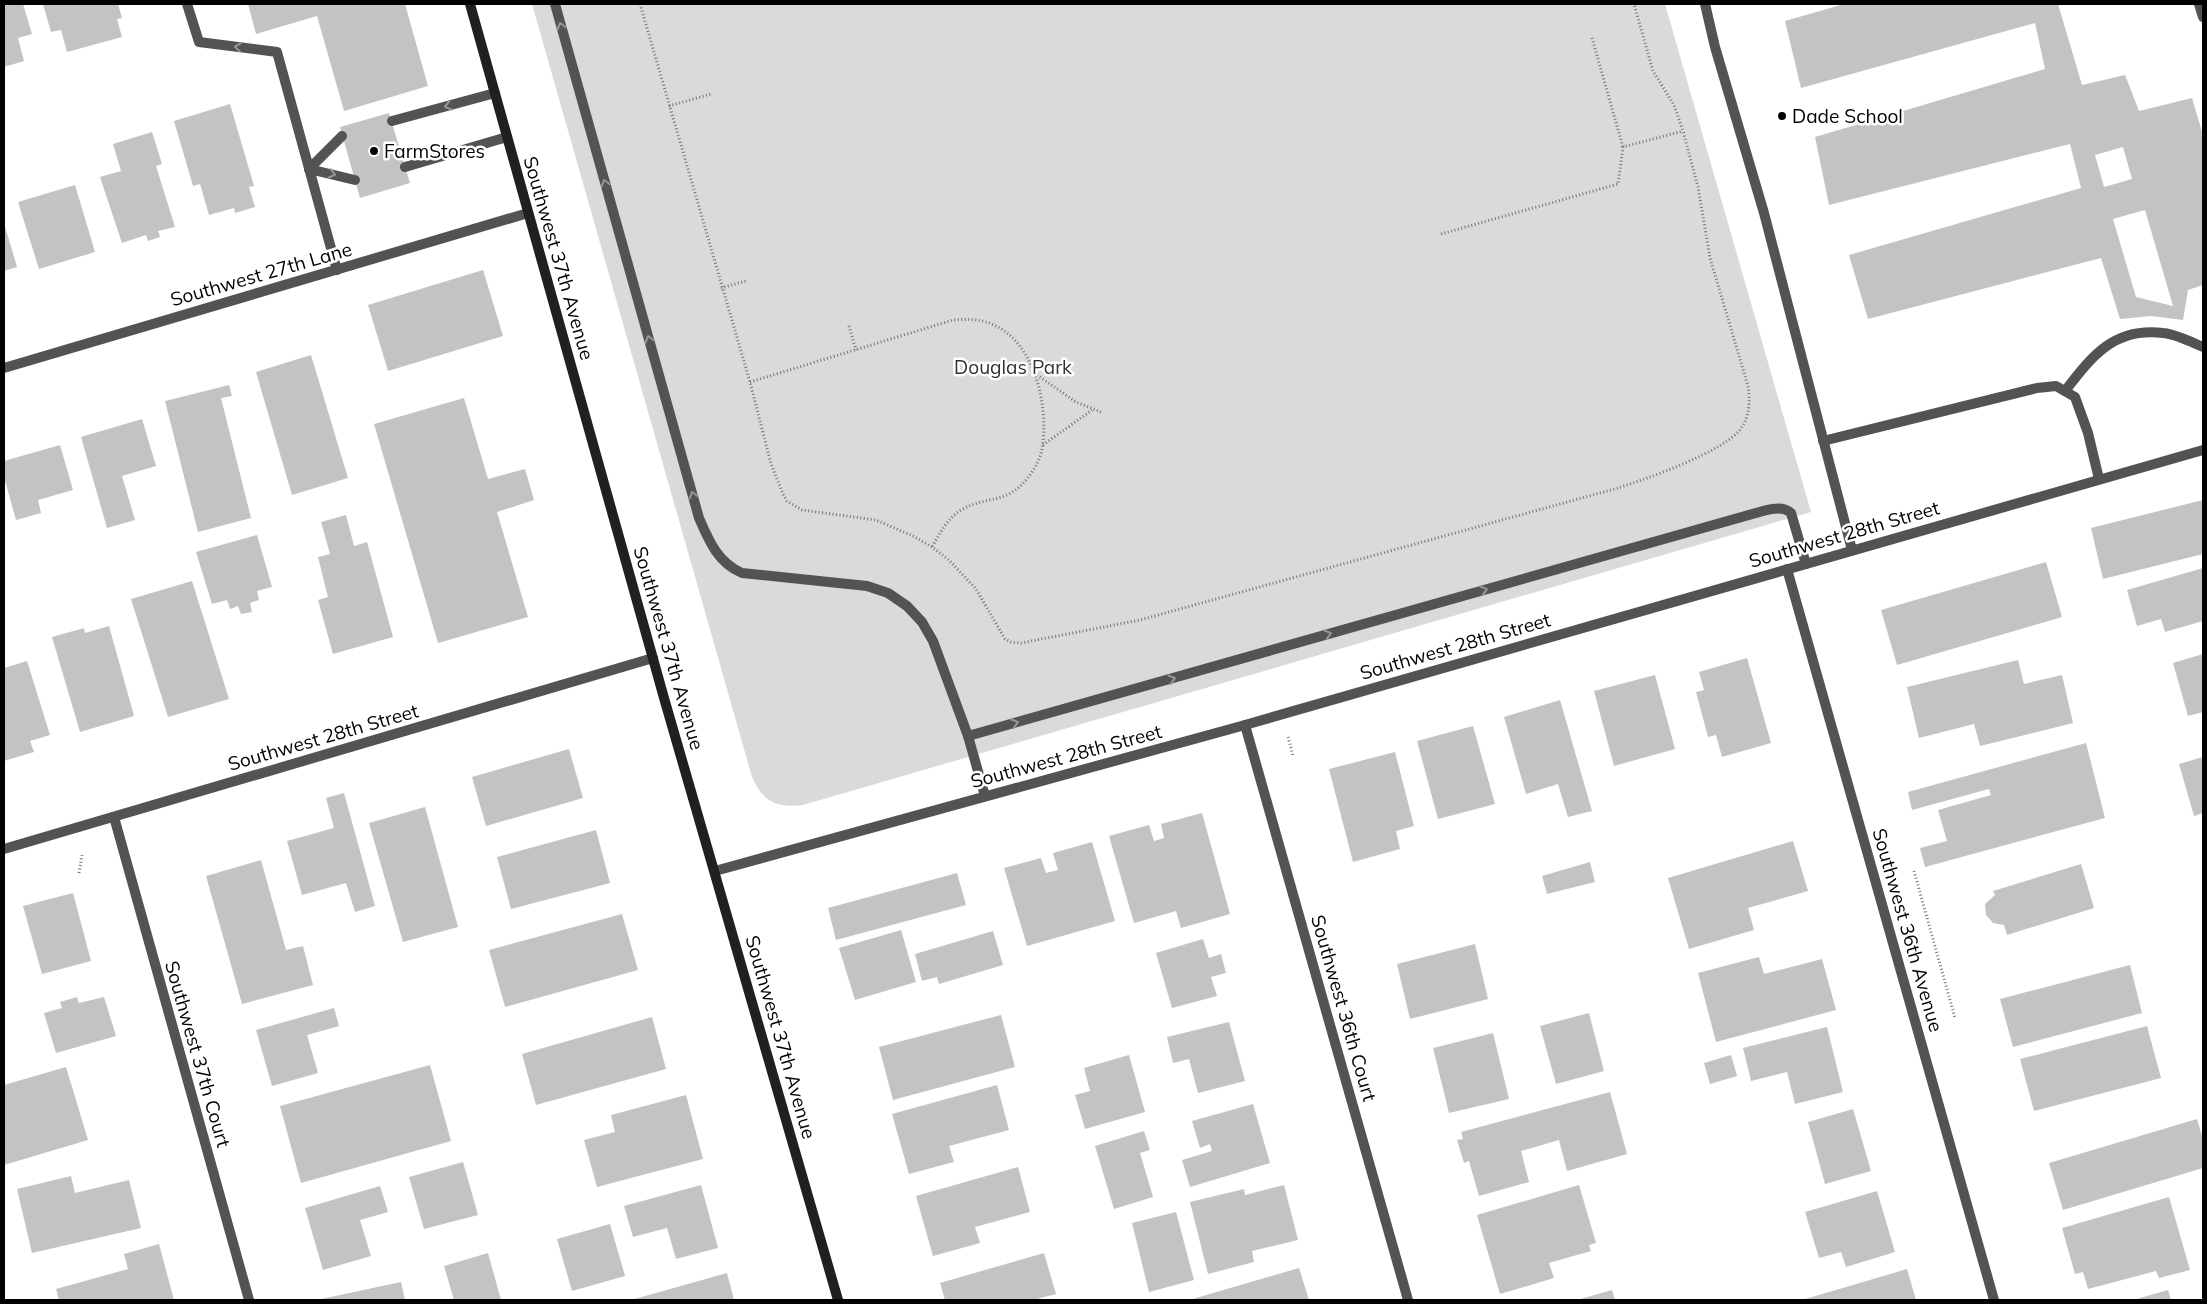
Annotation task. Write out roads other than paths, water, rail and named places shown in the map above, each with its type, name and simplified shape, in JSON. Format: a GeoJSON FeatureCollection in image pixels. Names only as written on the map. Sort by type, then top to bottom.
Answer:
{"type":"FeatureCollection","features":[{"type":"Feature","properties":{"kind":"main road","name":"Southwest 37th Avenue"},"geometry":{"type":"LineString","coordinates":[[470,4],[653,658],[838,1300]]}},
{"type":"Feature","properties":{"kind":"street"},"geometry":{"type":"LineString","coordinates":[[187,4],[199,42],[277,52],[336,270]]}},
{"type":"Feature","properties":{"kind":"street"},"geometry":{"type":"LineString","coordinates":[[555,4],[699,518],[709,541],[731,568],[742,573],[868,586],[888,593],[908,606],[922,622],[933,641],[968,736],[986,796]]}},
{"type":"Feature","properties":{"kind":"street"},"geometry":{"type":"LineString","coordinates":[[1705,4],[1715,48],[1764,213],[1852,550]]}},
{"type":"Feature","properties":{"kind":"street"},"geometry":{"type":"LineString","coordinates":[[2199,4],[2203,18]]}},
{"type":"Feature","properties":{"kind":"street"},"geometry":{"type":"LineString","coordinates":[[392,121],[495,93]]}},
{"type":"Feature","properties":{"kind":"street"},"geometry":{"type":"LineString","coordinates":[[309,169],[342,136]]}},
{"type":"Feature","properties":{"kind":"street"},"geometry":{"type":"LineString","coordinates":[[405,167],[507,137]]}},
{"type":"Feature","properties":{"kind":"street"},"geometry":{"type":"LineString","coordinates":[[309,169],[355,180]]}},
{"type":"Feature","properties":{"kind":"street","name":"Southwest 27th Lane"},"geometry":{"type":"LineString","coordinates":[[4,368],[528,213]]}},
{"type":"Feature","properties":{"kind":"street"},"geometry":{"type":"LineString","coordinates":[[2065,391],[2090,358],[2112,341],[2136,332],[2164,333],[2203,347]]}},
{"type":"Feature","properties":{"kind":"street"},"geometry":{"type":"LineString","coordinates":[[1823,441],[2037,388],[2056,386],[2075,397],[2088,433],[2098,479]]}},
{"type":"Feature","properties":{"kind":"street","name":"Southwest 28th Street"},"geometry":{"type":"LineString","coordinates":[[715,871],[1245,725],[2203,450]]}},
{"type":"Feature","properties":{"kind":"street"},"geometry":{"type":"LineString","coordinates":[[968,736],[1777,508],[1788,510],[1793,516],[1806,564]]}},
{"type":"Feature","properties":{"kind":"street","name":"Southwest 36th Avenue"},"geometry":{"type":"LineString","coordinates":[[1787,569],[1994,1300]]}},
{"type":"Feature","properties":{"kind":"street","name":"Southwest 28th Street"},"geometry":{"type":"LineString","coordinates":[[4,849],[653,658]]}},
{"type":"Feature","properties":{"kind":"street","name":"Southwest 36th Court"},"geometry":{"type":"LineString","coordinates":[[1245,725],[1408,1300]]}},
{"type":"Feature","properties":{"kind":"street","name":"Southwest 37th Court"},"geometry":{"type":"LineString","coordinates":[[114,817],[249,1300]]}},
{"type":"Feature","properties":{"kind":"place","name":"Dade School"},"geometry":{"type":"Point","coordinates":[1782,116]}},
{"type":"Feature","properties":{"kind":"place","name":"FarmStores"},"geometry":{"type":"Point","coordinates":[374,151]}},
{"type":"Feature","properties":{"kind":"park label","name":"Douglas Park"},"geometry":{"type":"Point","coordinates":[1013,367]}}]}
